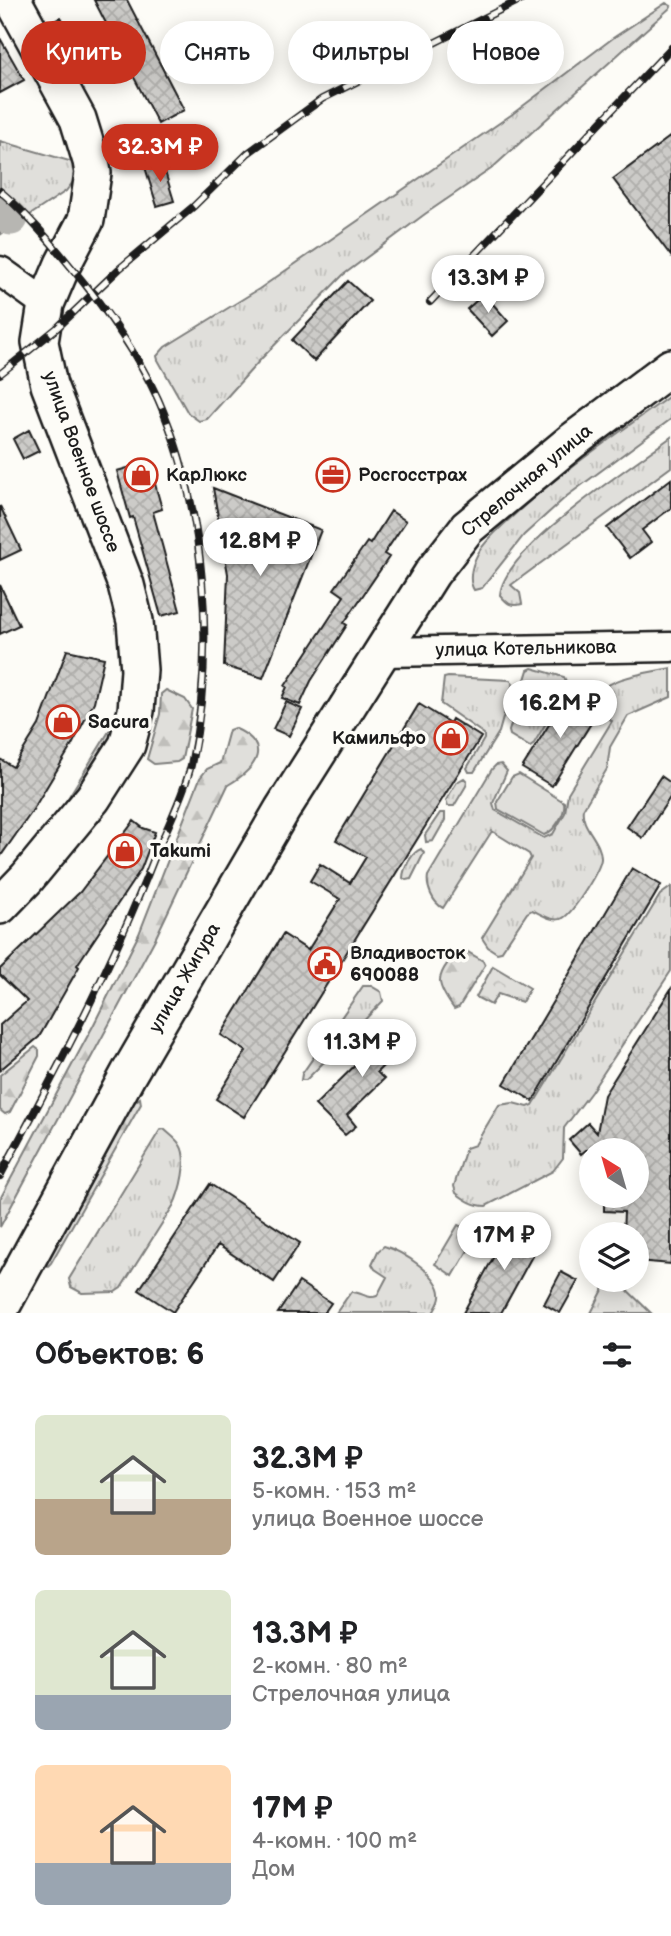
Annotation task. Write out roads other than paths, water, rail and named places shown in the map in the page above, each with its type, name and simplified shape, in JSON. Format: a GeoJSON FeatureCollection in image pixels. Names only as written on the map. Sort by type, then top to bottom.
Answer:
{"type":"FeatureCollection","features":[{"type":"Feature","properties":{"kind":"main road","name":"улица Военное шоссе"},"geometry":{"type":"LineString","coordinates":[[0,906],[27,878],[93,798],[127,744],[136,711],[139,670],[135,621],[126,585],[49,385],[40,342],[46,304],[62,264],[86,220],[93,173],[78,119],[13,0]]}},
{"type":"Feature","properties":{"kind":"main road","name":"Стрелочная улица"},"geometry":{"type":"LineString","coordinates":[[382,652],[432,573],[467,528],[570,442],[671,367]]}},
{"type":"Feature","properties":{"kind":"main road","name":"улица Жигура"},"geometry":{"type":"LineString","coordinates":[[0,1310],[136,1061],[282,810],[382,652]]}},
{"type":"Feature","properties":{"kind":"street"},"geometry":{"type":"LineString","coordinates":[[0,271],[46,304]]}},
{"type":"Feature","properties":{"kind":"street","name":"улица Котельникова"},"geometry":{"type":"LineString","coordinates":[[382,652],[671,647]]}},
{"type":"Feature","properties":{"kind":"waterway"},"geometry":{"type":"LineString","coordinates":[[0,209],[11,218]]}},
{"type":"Feature","properties":{"kind":"railway"},"geometry":{"type":"LineString","coordinates":[[0,374],[57,328],[119,269],[194,206],[248,153],[322,99],[520,0]]}},
{"type":"Feature","properties":{"kind":"railway"},"geometry":{"type":"LineString","coordinates":[[430,302],[671,48]]}},
{"type":"Feature","properties":{"kind":"railway"},"geometry":{"type":"LineString","coordinates":[[0,191],[37,228],[96,298],[130,347],[158,399],[187,486],[202,579],[204,627],[199,720],[184,788],[102,979],[0,1176]]}},
{"type":"Feature","properties":{"kind":"place","name":"КарЛюкс"},"geometry":{"type":"Point","coordinates":[141,475]}},
{"type":"Feature","properties":{"kind":"place","name":"Росгосстрах"},"geometry":{"type":"Point","coordinates":[333,475]}},
{"type":"Feature","properties":{"kind":"place","name":"Sacura"},"geometry":{"type":"Point","coordinates":[63,722]}},
{"type":"Feature","properties":{"kind":"place","name":"Камильфо"},"geometry":{"type":"Point","coordinates":[451,738]}},
{"type":"Feature","properties":{"kind":"place","name":"Takumi"},"geometry":{"type":"Point","coordinates":[125,851]}},
{"type":"Feature","properties":{"kind":"place","name":"Владивосток 690088"},"geometry":{"type":"Point","coordinates":[325,964]}}]}
